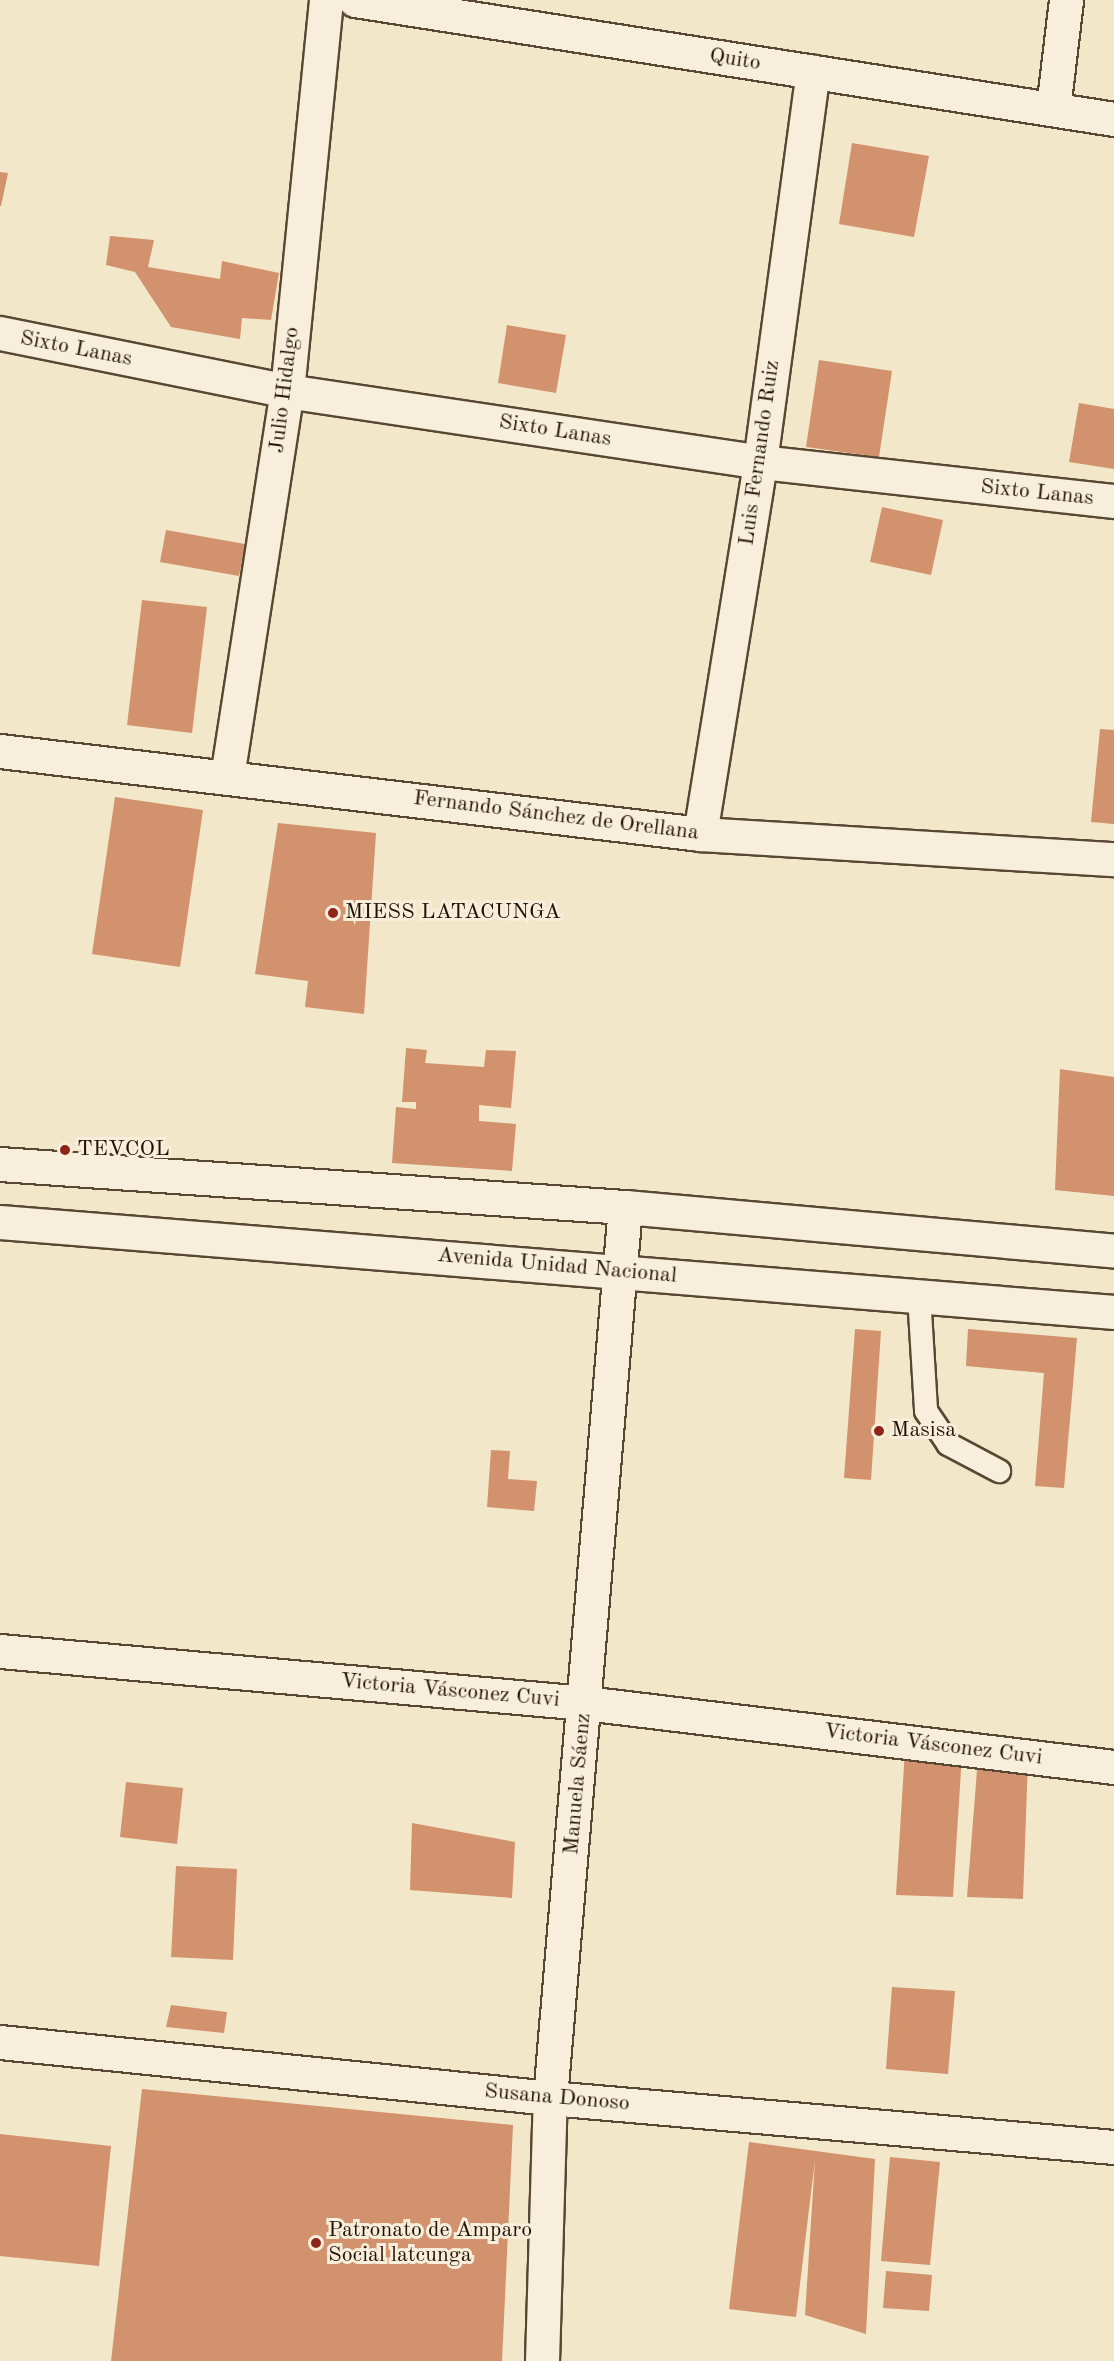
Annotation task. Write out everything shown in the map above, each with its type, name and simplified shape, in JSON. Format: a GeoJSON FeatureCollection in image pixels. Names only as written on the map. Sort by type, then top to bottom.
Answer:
{"type":"FeatureCollection","features":[{"type":"Feature","properties":{"kind":"street","name":"Julio Hidalgo"},"geometry":{"type":"LineString","coordinates":[[227,777],[287,391],[326,0]]}},
{"type":"Feature","properties":{"kind":"street","name":"Quito"},"geometry":{"type":"LineString","coordinates":[[355,0],[1114,119]]}},
{"type":"Feature","properties":{"kind":"street"},"geometry":{"type":"LineString","coordinates":[[1053,109],[1066,0]]}},
{"type":"Feature","properties":{"kind":"street","name":"Luis Fernando Ruiz"},"geometry":{"type":"LineString","coordinates":[[700,834],[760,462],[813,72]]}},
{"type":"Feature","properties":{"kind":"street","name":"Sixto Lanas"},"geometry":{"type":"LineString","coordinates":[[0,333],[287,391],[760,462],[1114,501]]}},
{"type":"Feature","properties":{"kind":"street","name":"Fernando Sánchez de Orellana"},"geometry":{"type":"LineString","coordinates":[[0,751],[700,834],[1114,859]]}},
{"type":"Feature","properties":{"kind":"street"},"geometry":{"type":"LineString","coordinates":[[0,1164],[625,1207],[1114,1251]]}},
{"type":"Feature","properties":{"kind":"street","name":"Manuela Sáenz"},"geometry":{"type":"LineString","coordinates":[[542,2361],[550,2098],[625,1207]]}},
{"type":"Feature","properties":{"kind":"street","name":"Avenida Unidad Nacional"},"geometry":{"type":"LineString","coordinates":[[0,1222],[1114,1312]]}},
{"type":"Feature","properties":{"kind":"street","name":"Victoria Vásconez Cuvi"},"geometry":{"type":"LineString","coordinates":[[0,1651],[585,1703],[1114,1767]]}},
{"type":"Feature","properties":{"kind":"street","name":"Susana Donoso"},"geometry":{"type":"LineString","coordinates":[[0,2042],[550,2098],[1114,2147]]}},
{"type":"Feature","properties":{"kind":"lane"},"geometry":{"type":"LineString","coordinates":[[919,1295],[926,1411],[948,1444],[999,1471]]}},
{"type":"Feature","properties":{"kind":"building"},"geometry":{"type":"Polygon","coordinates":[[[852,143],[929,156],[914,237],[839,224],[852,143]]]}},
{"type":"Feature","properties":{"kind":"building"},"geometry":{"type":"Polygon","coordinates":[[[0,172],[8,173],[1,206],[0,206],[0,172]]]}},
{"type":"Feature","properties":{"kind":"building"},"geometry":{"type":"Polygon","coordinates":[[[110,236],[154,240],[148,267],[220,279],[222,261],[279,273],[271,320],[242,318],[240,339],[171,327],[135,272],[106,265],[110,236]]]}},
{"type":"Feature","properties":{"kind":"building"},"geometry":{"type":"Polygon","coordinates":[[[507,325],[566,335],[556,393],[498,383],[507,325]]]}},
{"type":"Feature","properties":{"kind":"building"},"geometry":{"type":"Polygon","coordinates":[[[819,360],[892,371],[879,457],[806,447],[819,360]]]}},
{"type":"Feature","properties":{"kind":"building"},"geometry":{"type":"Polygon","coordinates":[[[1079,403],[1114,409],[1114,469],[1069,462],[1079,403]]]}},
{"type":"Feature","properties":{"kind":"building"},"geometry":{"type":"Polygon","coordinates":[[[882,507],[943,520],[931,575],[870,562],[882,507]]]}},
{"type":"Feature","properties":{"kind":"building"},"geometry":{"type":"Polygon","coordinates":[[[166,530],[245,544],[239,576],[160,562],[166,530]]]}},
{"type":"Feature","properties":{"kind":"building"},"geometry":{"type":"Polygon","coordinates":[[[142,600],[207,607],[192,733],[127,725],[142,600]]]}},
{"type":"Feature","properties":{"kind":"building"},"geometry":{"type":"Polygon","coordinates":[[[1100,729],[1114,730],[1114,824],[1091,822],[1100,729]]]}},
{"type":"Feature","properties":{"kind":"building"},"geometry":{"type":"Polygon","coordinates":[[[115,797],[203,810],[180,967],[92,954],[115,797]]]}},
{"type":"Feature","properties":{"kind":"building"},"geometry":{"type":"Polygon","coordinates":[[[278,823],[376,833],[364,1014],[305,1007],[308,981],[255,974],[278,823]]]}},
{"type":"Feature","properties":{"kind":"building"},"geometry":{"type":"Polygon","coordinates":[[[406,1048],[427,1050],[425,1063],[484,1067],[486,1050],[516,1051],[511,1108],[479,1105],[479,1121],[516,1124],[512,1171],[392,1163],[396,1107],[416,1109],[416,1102],[402,1102],[406,1048]]]}},
{"type":"Feature","properties":{"kind":"building"},"geometry":{"type":"Polygon","coordinates":[[[1060,1069],[1114,1077],[1114,1196],[1055,1190],[1060,1069]]]}},
{"type":"Feature","properties":{"kind":"building"},"geometry":{"type":"Polygon","coordinates":[[[855,1329],[881,1331],[871,1480],[844,1478],[855,1329]]]}},
{"type":"Feature","properties":{"kind":"building"},"geometry":{"type":"Polygon","coordinates":[[[968,1329],[1077,1338],[1064,1488],[1035,1486],[1044,1373],[966,1366],[968,1329]]]}},
{"type":"Feature","properties":{"kind":"building"},"geometry":{"type":"Polygon","coordinates":[[[491,1450],[510,1451],[508,1479],[537,1481],[534,1511],[487,1507],[491,1450]]]}},
{"type":"Feature","properties":{"kind":"building"},"geometry":{"type":"Polygon","coordinates":[[[905,1750],[962,1754],[953,1897],[896,1895],[905,1750]]]}},
{"type":"Feature","properties":{"kind":"building"},"geometry":{"type":"Polygon","coordinates":[[[978,1758],[1028,1760],[1023,1899],[967,1897],[978,1758]]]}},
{"type":"Feature","properties":{"kind":"building"},"geometry":{"type":"Polygon","coordinates":[[[126,1782],[183,1788],[177,1844],[120,1837],[126,1782]]]}},
{"type":"Feature","properties":{"kind":"building"},"geometry":{"type":"Polygon","coordinates":[[[412,1823],[515,1842],[512,1898],[410,1890],[412,1823]]]}},
{"type":"Feature","properties":{"kind":"building"},"geometry":{"type":"Polygon","coordinates":[[[176,1866],[237,1869],[233,1960],[171,1957],[176,1866]]]}},
{"type":"Feature","properties":{"kind":"building"},"geometry":{"type":"Polygon","coordinates":[[[892,1987],[955,1991],[948,2074],[886,2069],[892,1987]]]}},
{"type":"Feature","properties":{"kind":"building"},"geometry":{"type":"Polygon","coordinates":[[[171,2005],[227,2012],[224,2033],[166,2027],[171,2005]]]}},
{"type":"Feature","properties":{"kind":"building","name":"Patronato de Amparo Social latcunga"},"geometry":{"type":"Polygon","coordinates":[[[142,2089],[513,2125],[502,2361],[111,2361],[142,2089]]]}},
{"type":"Feature","properties":{"kind":"building"},"geometry":{"type":"Polygon","coordinates":[[[0,2134],[111,2146],[99,2266],[0,2256],[0,2134]]]}},
{"type":"Feature","properties":{"kind":"building"},"geometry":{"type":"Polygon","coordinates":[[[749,2142],[875,2159],[866,2334],[805,2315],[815,2160],[796,2317],[729,2309],[749,2142]]]}},
{"type":"Feature","properties":{"kind":"building"},"geometry":{"type":"Polygon","coordinates":[[[890,2157],[940,2162],[930,2265],[881,2261],[890,2157]]]}},
{"type":"Feature","properties":{"kind":"building"},"geometry":{"type":"Polygon","coordinates":[[[886,2271],[932,2275],[929,2311],[883,2308],[886,2271]]]}},
{"type":"Feature","properties":{"kind":"place","name":"MIESS LATACUNGA"},"geometry":{"type":"Point","coordinates":[333,913]}},
{"type":"Feature","properties":{"kind":"place","name":"TEVCOL"},"geometry":{"type":"Point","coordinates":[65,1150]}},
{"type":"Feature","properties":{"kind":"place","name":"Masisa"},"geometry":{"type":"Point","coordinates":[879,1431]}},
{"type":"Feature","properties":{"kind":"place","name":"Patronato de Amparo Social latcunga"},"geometry":{"type":"Point","coordinates":[316,2243]}}]}
